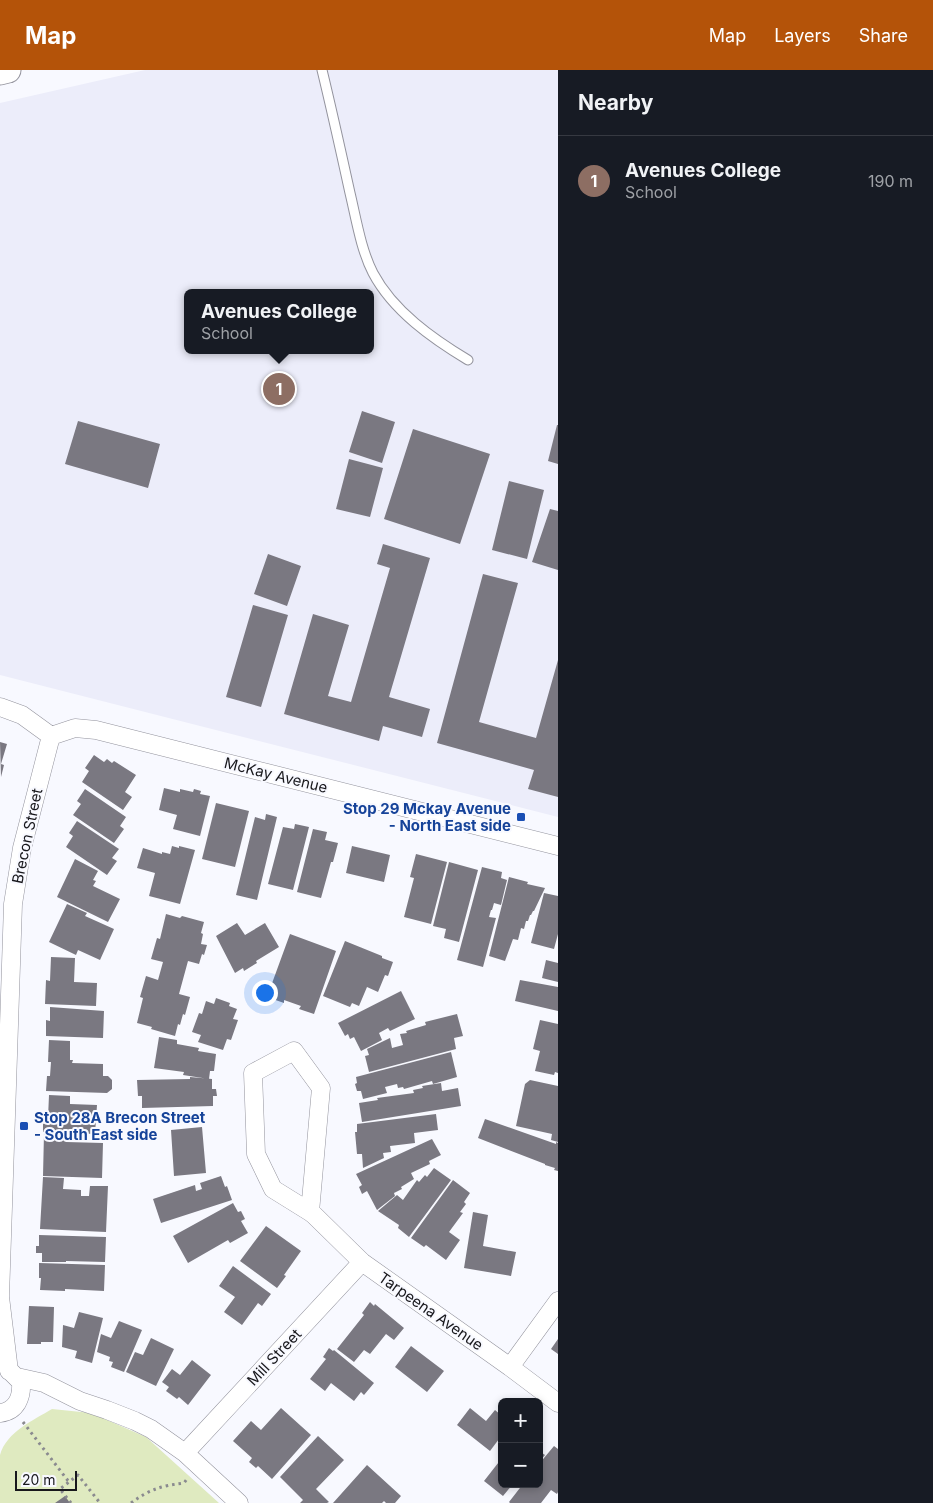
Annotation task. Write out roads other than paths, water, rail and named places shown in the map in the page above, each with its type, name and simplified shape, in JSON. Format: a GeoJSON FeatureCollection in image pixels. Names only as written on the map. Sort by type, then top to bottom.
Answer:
{"type":"FeatureCollection","features":[{"type":"Feature","properties":{"kind":"main road"},"geometry":{"type":"LineString","coordinates":[[0,72],[8,70]]}},
{"type":"Feature","properties":{"kind":"street"},"geometry":{"type":"LineString","coordinates":[[0,707],[22,715],[51,736]]}},
{"type":"Feature","properties":{"kind":"street","name":"McKay Avenue"},"geometry":{"type":"LineString","coordinates":[[51,736],[74,728],[96,730],[558,846]]}},
{"type":"Feature","properties":{"kind":"street","name":"Brecon Street"},"geometry":{"type":"LineString","coordinates":[[8,1413],[22,1393],[21,1382],[9,1372],[0,1298],[13,904],[22,848],[51,736]]}},
{"type":"Feature","properties":{"kind":"street","name":"Tarpeena Avenue"},"geometry":{"type":"LineString","coordinates":[[310,1212],[320,1088],[294,1051],[253,1073],[256,1154],[273,1189],[310,1212],[362,1262],[510,1367],[558,1404]]}},
{"type":"Feature","properties":{"kind":"street","name":"Mill Street"},"geometry":{"type":"LineString","coordinates":[[185,1453],[362,1262]]}},
{"type":"Feature","properties":{"kind":"street"},"geometry":{"type":"LineString","coordinates":[[510,1367],[558,1301]]}},
{"type":"Feature","properties":{"kind":"street"},"geometry":{"type":"LineString","coordinates":[[9,1372],[44,1383],[80,1401],[108,1410],[151,1429],[185,1453],[240,1503]]}},
{"type":"Feature","properties":{"kind":"street"},"geometry":{"type":"LineString","coordinates":[[8,1413],[36,1394],[60,1391]]}},
{"type":"Feature","properties":{"kind":"lane"},"geometry":{"type":"LineString","coordinates":[[322,70],[359,232],[373,273],[407,316],[436,340],[468,360]]}},
{"type":"Feature","properties":{"kind":"place","name":"Avenues College"},"geometry":{"type":"Point","coordinates":[279,389]}},
{"type":"Feature","properties":{"kind":"place","name":"Stop 29 Mckay Avenue - North East side"},"geometry":{"type":"Point","coordinates":[521,817]}},
{"type":"Feature","properties":{"kind":"place","name":"Stop 28A Brecon Street - South East side"},"geometry":{"type":"Point","coordinates":[24,1126]}}]}
